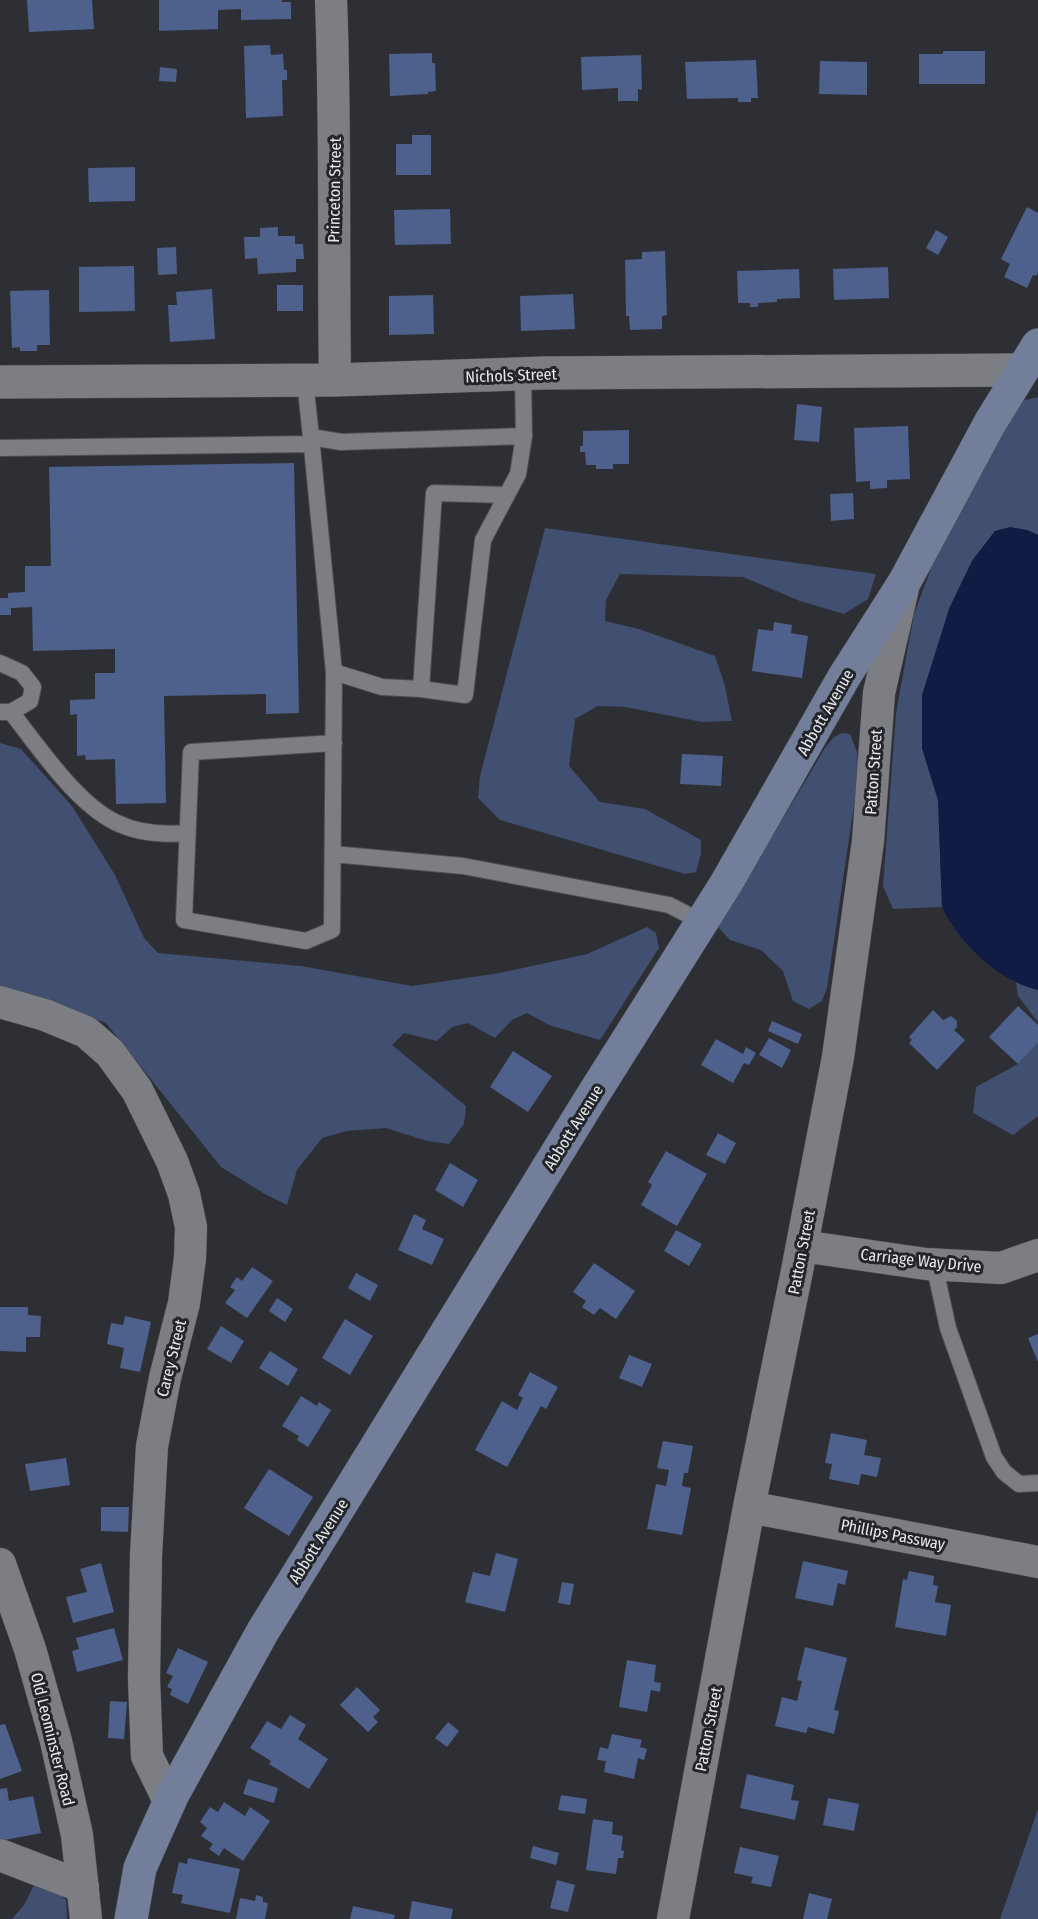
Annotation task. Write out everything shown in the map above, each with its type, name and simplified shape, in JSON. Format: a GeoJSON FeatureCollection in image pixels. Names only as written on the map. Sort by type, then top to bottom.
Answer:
{"type":"FeatureCollection","features":[{"type":"Feature","properties":{"kind":"main road","name":"Abbott Avenue"},"geometry":{"type":"LineString","coordinates":[[131,1919],[140,1868],[169,1801],[269,1621],[727,882],[844,677],[905,581],[990,423],[1030,358]]}},
{"type":"Feature","properties":{"kind":"street","name":"Princeton Street"},"geometry":{"type":"LineString","coordinates":[[320,380],[333,253],[335,101],[331,0]]}},
{"type":"Feature","properties":{"kind":"street","name":"Nichols Street"},"geometry":{"type":"LineString","coordinates":[[0,382],[320,380],[1030,358]]}},
{"type":"Feature","properties":{"kind":"street","name":"Patton Street"},"geometry":{"type":"LineString","coordinates":[[673,1919],[749,1507],[838,1057],[867,853],[879,693],[905,581]]}},
{"type":"Feature","properties":{"kind":"street","name":"Carey Street"},"geometry":{"type":"LineString","coordinates":[[0,1002],[45,1015],[86,1032],[110,1053],[137,1090],[172,1161],[184,1194],[191,1227],[190,1258],[184,1303],[165,1378],[152,1446],[146,1556],[144,1679],[147,1756],[169,1801]]}},
{"type":"Feature","properties":{"kind":"street","name":"Carriage Way Drive"},"geometry":{"type":"LineString","coordinates":[[802,1246],[934,1264],[1001,1268],[1038,1255]]}},
{"type":"Feature","properties":{"kind":"street","name":"Phillips Passway"},"geometry":{"type":"LineString","coordinates":[[749,1507],[1038,1562]]}},
{"type":"Feature","properties":{"kind":"street","name":"Old Leominster Road"},"geometry":{"type":"LineString","coordinates":[[0,1564],[30,1649],[56,1741],[77,1835],[86,1919]]}},
{"type":"Feature","properties":{"kind":"street"},"geometry":{"type":"LineString","coordinates":[[0,1855],[83,1887]]}},
{"type":"Feature","properties":{"kind":"lane"},"geometry":{"type":"LineString","coordinates":[[334,672],[382,687],[465,695],[483,540],[518,474],[524,436],[523,374]]}},
{"type":"Feature","properties":{"kind":"lane"},"geometry":{"type":"LineString","coordinates":[[320,380],[311,441],[334,672],[334,743],[332,930],[306,941],[184,920],[191,752],[334,743]]}},
{"type":"Feature","properties":{"kind":"lane"},"geometry":{"type":"LineString","coordinates":[[0,448],[341,442],[524,436]]}},
{"type":"Feature","properties":{"kind":"lane"},"geometry":{"type":"LineString","coordinates":[[420,689],[434,494],[506,495]]}},
{"type":"Feature","properties":{"kind":"lane"},"geometry":{"type":"LineString","coordinates":[[0,663],[22,673],[33,687],[30,701],[5,712],[64,779],[95,809],[116,822],[162,835],[187,833]]}},
{"type":"Feature","properties":{"kind":"lane"},"geometry":{"type":"LineString","coordinates":[[333,855],[463,866],[669,905],[702,922]]}},
{"type":"Feature","properties":{"kind":"lane"},"geometry":{"type":"LineString","coordinates":[[934,1264],[948,1328],[994,1456],[1004,1472],[1019,1484],[1038,1483]]}},
{"type":"Feature","properties":{"kind":"shaded area"},"geometry":{"type":"Polygon","coordinates":[[[1038,397],[1038,535],[1027,530],[995,531],[972,561],[949,609],[922,748],[938,800],[942,907],[893,909],[883,886],[896,713],[914,614],[935,558],[1018,402],[1038,397]]]}},
{"type":"Feature","properties":{"kind":"shaded area"},"geometry":{"type":"Polygon","coordinates":[[[1010,527],[1038,535],[1038,990],[1021,985],[983,960],[955,929],[942,907],[938,800],[922,748],[922,695],[949,609],[972,561],[995,531],[1010,527]]]}},
{"type":"Feature","properties":{"kind":"shaded area"},"geometry":{"type":"Polygon","coordinates":[[[545,528],[876,574],[868,599],[844,614],[800,601],[743,577],[620,574],[606,600],[605,621],[639,629],[715,656],[725,686],[732,721],[702,722],[625,707],[598,706],[575,719],[569,766],[600,802],[645,809],[701,840],[701,854],[696,872],[685,874],[500,820],[478,798],[480,776],[545,528]]]}},
{"type":"Feature","properties":{"kind":"shaded area"},"geometry":{"type":"Polygon","coordinates":[[[842,733],[850,734],[857,752],[858,778],[827,988],[822,1001],[809,1009],[793,1001],[783,971],[761,950],[730,940],[718,927],[825,748],[834,737],[842,733]]]}},
{"type":"Feature","properties":{"kind":"shaded area"},"geometry":{"type":"Polygon","coordinates":[[[0,743],[21,749],[72,806],[115,875],[144,938],[158,953],[301,966],[412,986],[500,973],[587,954],[647,927],[656,933],[659,948],[600,1040],[549,1025],[527,1013],[512,1020],[495,1038],[468,1023],[452,1027],[437,1041],[404,1033],[392,1045],[466,1106],[464,1124],[449,1144],[427,1141],[386,1128],[346,1131],[322,1138],[297,1170],[287,1205],[221,1167],[106,1023],[72,1010],[0,989],[0,743]]]}},
{"type":"Feature","properties":{"kind":"shaded area"},"geometry":{"type":"Polygon","coordinates":[[[1016,982],[1038,990],[1038,1022],[1018,996],[1016,982]]]}},
{"type":"Feature","properties":{"kind":"shaded area"},"geometry":{"type":"Polygon","coordinates":[[[1038,1043],[1038,1116],[1013,1135],[973,1113],[976,1087],[1018,1064],[1038,1043]]]}},
{"type":"Feature","properties":{"kind":"shaded area"},"geometry":{"type":"Polygon","coordinates":[[[1038,1809],[1038,1919],[1000,1919],[1038,1809]]]}},
{"type":"Feature","properties":{"kind":"shaded area"},"geometry":{"type":"Polygon","coordinates":[[[36,1881],[44,1881],[66,1900],[67,1919],[12,1919],[24,1905],[36,1881]]]}},
{"type":"Feature","properties":{"kind":"building"},"geometry":{"type":"Polygon","coordinates":[[[27,0],[92,0],[94,29],[29,32],[27,0]]]}},
{"type":"Feature","properties":{"kind":"building"},"geometry":{"type":"Polygon","coordinates":[[[159,0],[282,0],[282,2],[291,2],[291,19],[241,20],[241,9],[218,10],[218,29],[159,31],[159,0]]]}},
{"type":"Feature","properties":{"kind":"building"},"geometry":{"type":"Polygon","coordinates":[[[270,45],[271,55],[283,54],[284,70],[287,70],[287,80],[282,80],[283,116],[246,118],[244,46],[270,45]]]}},
{"type":"Feature","properties":{"kind":"building"},"geometry":{"type":"Polygon","coordinates":[[[943,51],[985,51],[985,84],[919,84],[919,54],[943,54],[943,51]]]}},
{"type":"Feature","properties":{"kind":"building"},"geometry":{"type":"Polygon","coordinates":[[[432,53],[432,63],[435,63],[436,91],[428,92],[428,94],[390,96],[389,54],[432,53]]]}},
{"type":"Feature","properties":{"kind":"building"},"geometry":{"type":"Polygon","coordinates":[[[641,55],[642,90],[638,89],[638,101],[618,101],[618,88],[582,90],[581,57],[641,55]]]}},
{"type":"Feature","properties":{"kind":"building"},"geometry":{"type":"Polygon","coordinates":[[[756,60],[758,98],[751,98],[751,102],[738,102],[738,98],[687,99],[685,62],[756,60]]]}},
{"type":"Feature","properties":{"kind":"building"},"geometry":{"type":"Polygon","coordinates":[[[820,61],[867,62],[867,95],[819,94],[820,61]]]}},
{"type":"Feature","properties":{"kind":"building"},"geometry":{"type":"Polygon","coordinates":[[[160,67],[177,69],[176,82],[159,81],[160,67]]]}},
{"type":"Feature","properties":{"kind":"building"},"geometry":{"type":"Polygon","coordinates":[[[412,135],[431,135],[431,175],[396,175],[396,144],[412,144],[412,135]]]}},
{"type":"Feature","properties":{"kind":"building"},"geometry":{"type":"Polygon","coordinates":[[[135,167],[135,201],[89,202],[88,168],[135,167]]]}},
{"type":"Feature","properties":{"kind":"building"},"geometry":{"type":"Polygon","coordinates":[[[1027,207],[1038,213],[1038,272],[1036,276],[1033,275],[1027,288],[1004,277],[1010,264],[1001,259],[1027,207]]]}},
{"type":"Feature","properties":{"kind":"building"},"geometry":{"type":"Polygon","coordinates":[[[450,209],[451,244],[395,245],[394,210],[450,209]]]}},
{"type":"Feature","properties":{"kind":"building"},"geometry":{"type":"Polygon","coordinates":[[[278,227],[278,236],[295,236],[295,244],[303,244],[304,259],[296,259],[296,272],[258,274],[257,258],[245,259],[244,237],[260,237],[260,228],[278,227]]]}},
{"type":"Feature","properties":{"kind":"building"},"geometry":{"type":"Polygon","coordinates":[[[936,230],[948,237],[938,255],[926,248],[936,230]]]}},
{"type":"Feature","properties":{"kind":"building"},"geometry":{"type":"Polygon","coordinates":[[[176,247],[177,274],[158,275],[157,248],[176,247]]]}},
{"type":"Feature","properties":{"kind":"building"},"geometry":{"type":"Polygon","coordinates":[[[665,251],[667,315],[662,316],[662,329],[630,330],[629,316],[626,316],[625,260],[642,259],[642,252],[665,251]]]}},
{"type":"Feature","properties":{"kind":"building"},"geometry":{"type":"Polygon","coordinates":[[[134,266],[135,311],[79,312],[79,267],[134,266]]]}},
{"type":"Feature","properties":{"kind":"building"},"geometry":{"type":"Polygon","coordinates":[[[888,267],[889,298],[834,300],[833,269],[888,267]]]}},
{"type":"Feature","properties":{"kind":"building"},"geometry":{"type":"Polygon","coordinates":[[[799,269],[800,298],[758,303],[758,307],[750,307],[750,303],[738,303],[737,271],[799,269]]]}},
{"type":"Feature","properties":{"kind":"building"},"geometry":{"type":"Polygon","coordinates":[[[277,285],[303,285],[303,311],[277,311],[277,285]]]}},
{"type":"Feature","properties":{"kind":"building"},"geometry":{"type":"Polygon","coordinates":[[[212,289],[215,339],[170,342],[168,305],[177,305],[176,292],[212,289]]]}},
{"type":"Feature","properties":{"kind":"building"},"geometry":{"type":"Polygon","coordinates":[[[49,290],[50,345],[37,345],[37,351],[20,351],[20,347],[12,348],[10,291],[49,290]]]}},
{"type":"Feature","properties":{"kind":"building"},"geometry":{"type":"Polygon","coordinates":[[[573,294],[575,329],[521,331],[520,296],[573,294]]]}},
{"type":"Feature","properties":{"kind":"building"},"geometry":{"type":"Polygon","coordinates":[[[433,295],[434,334],[389,335],[389,296],[433,295]]]}},
{"type":"Feature","properties":{"kind":"building"},"geometry":{"type":"Polygon","coordinates":[[[797,404],[822,407],[819,442],[794,440],[797,404]]]}},
{"type":"Feature","properties":{"kind":"building"},"geometry":{"type":"Polygon","coordinates":[[[908,426],[910,479],[887,480],[887,488],[870,489],[870,481],[856,482],[854,428],[908,426]]]}},
{"type":"Feature","properties":{"kind":"building"},"geometry":{"type":"Polygon","coordinates":[[[629,430],[629,464],[613,464],[613,469],[596,469],[596,465],[586,465],[585,452],[580,452],[580,446],[583,446],[583,431],[629,430]]]}},
{"type":"Feature","properties":{"kind":"building"},"geometry":{"type":"Polygon","coordinates":[[[294,463],[299,713],[266,714],[266,694],[164,696],[166,803],[116,804],[115,759],[86,760],[85,755],[77,756],[77,714],[70,715],[70,700],[95,699],[95,673],[115,673],[115,649],[33,651],[32,607],[11,608],[11,615],[0,615],[0,598],[8,598],[8,593],[25,592],[25,566],[51,566],[49,467],[294,463]]]}},
{"type":"Feature","properties":{"kind":"building"},"geometry":{"type":"Polygon","coordinates":[[[853,493],[854,519],[831,521],[830,494],[853,493]]]}},
{"type":"Feature","properties":{"kind":"building"},"geometry":{"type":"Polygon","coordinates":[[[774,622],[792,625],[791,633],[808,636],[802,678],[752,671],[758,629],[773,631],[774,622]]]}},
{"type":"Feature","properties":{"kind":"building"},"geometry":{"type":"Polygon","coordinates":[[[682,754],[723,756],[721,786],[680,784],[682,754]]]}},
{"type":"Feature","properties":{"kind":"building"},"geometry":{"type":"Polygon","coordinates":[[[1018,1006],[1038,1025],[1038,1043],[1018,1064],[989,1037],[1018,1006]]]}},
{"type":"Feature","properties":{"kind":"building"},"geometry":{"type":"Polygon","coordinates":[[[933,1010],[943,1020],[951,1016],[957,1021],[957,1027],[954,1030],[965,1040],[937,1070],[909,1043],[912,1040],[909,1037],[933,1010]]]}},
{"type":"Feature","properties":{"kind":"building"},"geometry":{"type":"Polygon","coordinates":[[[772,1021],[802,1034],[798,1044],[768,1031],[772,1021]]]}},
{"type":"Feature","properties":{"kind":"building"},"geometry":{"type":"Polygon","coordinates":[[[769,1038],[791,1050],[782,1068],[759,1055],[769,1038]]]}},
{"type":"Feature","properties":{"kind":"building"},"geometry":{"type":"Polygon","coordinates":[[[716,1039],[743,1054],[746,1047],[756,1053],[749,1065],[744,1063],[733,1083],[701,1065],[716,1039]]]}},
{"type":"Feature","properties":{"kind":"building"},"geometry":{"type":"Polygon","coordinates":[[[513,1051],[552,1076],[528,1112],[490,1087],[513,1051]]]}},
{"type":"Feature","properties":{"kind":"building"},"geometry":{"type":"Polygon","coordinates":[[[718,1133],[736,1143],[725,1164],[706,1155],[718,1133]]]}},
{"type":"Feature","properties":{"kind":"building"},"geometry":{"type":"Polygon","coordinates":[[[666,1151],[707,1174],[677,1226],[641,1205],[652,1185],[648,1182],[666,1151]]]}},
{"type":"Feature","properties":{"kind":"building"},"geometry":{"type":"Polygon","coordinates":[[[450,1163],[478,1180],[463,1207],[435,1190],[450,1163]]]}},
{"type":"Feature","properties":{"kind":"building"},"geometry":{"type":"Polygon","coordinates":[[[414,1214],[426,1220],[422,1229],[444,1239],[432,1265],[398,1250],[414,1214]]]}},
{"type":"Feature","properties":{"kind":"building"},"geometry":{"type":"Polygon","coordinates":[[[676,1230],[702,1244],[689,1266],[664,1251],[676,1230]]]}},
{"type":"Feature","properties":{"kind":"building"},"geometry":{"type":"Polygon","coordinates":[[[594,1263],[635,1291],[616,1319],[600,1308],[594,1315],[582,1307],[586,1301],[573,1292],[594,1263]]]}},
{"type":"Feature","properties":{"kind":"building"},"geometry":{"type":"Polygon","coordinates":[[[252,1267],[273,1281],[247,1318],[225,1303],[235,1290],[230,1287],[237,1277],[242,1281],[252,1267]]]}},
{"type":"Feature","properties":{"kind":"building"},"geometry":{"type":"Polygon","coordinates":[[[356,1273],[378,1285],[370,1301],[348,1288],[356,1273]]]}},
{"type":"Feature","properties":{"kind":"building"},"geometry":{"type":"Polygon","coordinates":[[[277,1298],[293,1309],[285,1322],[269,1311],[277,1298]]]}},
{"type":"Feature","properties":{"kind":"building"},"geometry":{"type":"Polygon","coordinates":[[[0,1307],[28,1307],[28,1315],[41,1316],[40,1337],[26,1337],[26,1352],[0,1351],[0,1307]]]}},
{"type":"Feature","properties":{"kind":"building"},"geometry":{"type":"Polygon","coordinates":[[[125,1316],[151,1322],[140,1372],[120,1368],[124,1348],[107,1344],[111,1323],[123,1325],[125,1316]]]}},
{"type":"Feature","properties":{"kind":"building"},"geometry":{"type":"Polygon","coordinates":[[[345,1319],[373,1336],[350,1375],[322,1358],[345,1319]]]}},
{"type":"Feature","properties":{"kind":"building"},"geometry":{"type":"Polygon","coordinates":[[[221,1326],[244,1341],[231,1363],[207,1349],[221,1326]]]}},
{"type":"Feature","properties":{"kind":"building"},"geometry":{"type":"Polygon","coordinates":[[[1038,1334],[1038,1362],[1028,1338],[1038,1334]]]}},
{"type":"Feature","properties":{"kind":"building"},"geometry":{"type":"Polygon","coordinates":[[[270,1351],[298,1369],[288,1386],[259,1368],[270,1351]]]}},
{"type":"Feature","properties":{"kind":"building"},"geometry":{"type":"Polygon","coordinates":[[[629,1355],[652,1364],[642,1387],[619,1378],[629,1355]]]}},
{"type":"Feature","properties":{"kind":"building"},"geometry":{"type":"Polygon","coordinates":[[[530,1372],[558,1387],[546,1409],[541,1406],[507,1467],[475,1450],[502,1401],[517,1410],[523,1398],[518,1395],[530,1372]]]}},
{"type":"Feature","properties":{"kind":"building"},"geometry":{"type":"Polygon","coordinates":[[[301,1396],[317,1406],[319,1402],[331,1410],[308,1447],[297,1440],[299,1436],[282,1426],[301,1396]]]}},
{"type":"Feature","properties":{"kind":"building"},"geometry":{"type":"Polygon","coordinates":[[[831,1433],[867,1440],[864,1455],[881,1458],[877,1477],[861,1474],[859,1485],[829,1479],[832,1464],[825,1463],[831,1433]]]}},
{"type":"Feature","properties":{"kind":"building"},"geometry":{"type":"Polygon","coordinates":[[[663,1441],[693,1446],[688,1473],[684,1473],[682,1486],[691,1488],[682,1535],[647,1529],[656,1484],[666,1486],[669,1470],[657,1468],[663,1441]]]}},
{"type":"Feature","properties":{"kind":"building"},"geometry":{"type":"Polygon","coordinates":[[[66,1458],[70,1485],[30,1491],[25,1464],[66,1458]]]}},
{"type":"Feature","properties":{"kind":"building"},"geometry":{"type":"Polygon","coordinates":[[[269,1469],[313,1497],[289,1536],[244,1508],[269,1469]]]}},
{"type":"Feature","properties":{"kind":"building"},"geometry":{"type":"Polygon","coordinates":[[[101,1507],[129,1507],[128,1532],[101,1531],[101,1507]]]}},
{"type":"Feature","properties":{"kind":"building"},"geometry":{"type":"Polygon","coordinates":[[[496,1553],[518,1559],[505,1612],[465,1602],[473,1572],[490,1576],[496,1553]]]}},
{"type":"Feature","properties":{"kind":"building"},"geometry":{"type":"Polygon","coordinates":[[[803,1561],[848,1571],[845,1585],[838,1583],[833,1606],[795,1598],[803,1561]]]}},
{"type":"Feature","properties":{"kind":"building"},"geometry":{"type":"Polygon","coordinates":[[[101,1563],[114,1612],[73,1623],[66,1597],[87,1592],[80,1569],[101,1563]]]}},
{"type":"Feature","properties":{"kind":"building"},"geometry":{"type":"Polygon","coordinates":[[[909,1571],[934,1576],[933,1585],[938,1586],[935,1602],[951,1605],[946,1636],[895,1627],[903,1579],[907,1580],[909,1571]]]}},
{"type":"Feature","properties":{"kind":"building"},"geometry":{"type":"Polygon","coordinates":[[[562,1582],[574,1584],[570,1605],[558,1603],[562,1582]]]}},
{"type":"Feature","properties":{"kind":"building"},"geometry":{"type":"Polygon","coordinates":[[[114,1628],[123,1660],[77,1672],[72,1651],[79,1649],[76,1638],[114,1628]]]}},
{"type":"Feature","properties":{"kind":"building"},"geometry":{"type":"Polygon","coordinates":[[[805,1647],[847,1658],[834,1710],[839,1711],[834,1734],[808,1727],[806,1733],[775,1726],[782,1697],[797,1701],[802,1681],[797,1680],[805,1647]]]}},
{"type":"Feature","properties":{"kind":"building"},"geometry":{"type":"Polygon","coordinates":[[[178,1648],[208,1662],[188,1704],[170,1695],[172,1689],[167,1687],[173,1676],[166,1673],[178,1648]]]}},
{"type":"Feature","properties":{"kind":"building"},"geometry":{"type":"Polygon","coordinates":[[[627,1660],[656,1665],[654,1682],[661,1683],[660,1692],[651,1690],[647,1712],[619,1707],[627,1660]]]}},
{"type":"Feature","properties":{"kind":"building"},"geometry":{"type":"Polygon","coordinates":[[[357,1687],[380,1710],[373,1717],[378,1722],[368,1732],[340,1705],[357,1687]]]}},
{"type":"Feature","properties":{"kind":"building"},"geometry":{"type":"Polygon","coordinates":[[[110,1701],[127,1702],[124,1739],[108,1738],[110,1701]]]}},
{"type":"Feature","properties":{"kind":"building"},"geometry":{"type":"Polygon","coordinates":[[[290,1715],[306,1725],[298,1739],[328,1759],[309,1789],[269,1764],[271,1761],[250,1748],[267,1721],[281,1729],[290,1715]]]}},
{"type":"Feature","properties":{"kind":"building"},"geometry":{"type":"Polygon","coordinates":[[[448,1722],[459,1731],[447,1747],[435,1738],[448,1722]]]}},
{"type":"Feature","properties":{"kind":"building"},"geometry":{"type":"Polygon","coordinates":[[[5,1724],[22,1771],[0,1779],[0,1725],[5,1724]]]}},
{"type":"Feature","properties":{"kind":"building"},"geometry":{"type":"Polygon","coordinates":[[[612,1734],[642,1740],[640,1747],[647,1749],[644,1760],[638,1758],[634,1779],[604,1772],[606,1761],[597,1760],[600,1747],[608,1749],[612,1734]]]}},
{"type":"Feature","properties":{"kind":"building"},"geometry":{"type":"Polygon","coordinates":[[[747,1774],[794,1785],[791,1800],[799,1801],[795,1820],[740,1808],[747,1774]]]}},
{"type":"Feature","properties":{"kind":"building"},"geometry":{"type":"Polygon","coordinates":[[[248,1779],[278,1788],[274,1803],[243,1794],[248,1779]]]}},
{"type":"Feature","properties":{"kind":"building"},"geometry":{"type":"Polygon","coordinates":[[[7,1788],[9,1801],[33,1796],[41,1833],[0,1841],[0,1789],[7,1788]]]}},
{"type":"Feature","properties":{"kind":"building"},"geometry":{"type":"Polygon","coordinates":[[[561,1795],[587,1799],[585,1814],[558,1810],[561,1795]]]}},
{"type":"Feature","properties":{"kind":"building"},"geometry":{"type":"Polygon","coordinates":[[[828,1798],[859,1804],[854,1831],[823,1825],[828,1798]]]}},
{"type":"Feature","properties":{"kind":"building"},"geometry":{"type":"Polygon","coordinates":[[[224,1802],[245,1816],[250,1807],[270,1821],[243,1861],[224,1848],[219,1856],[209,1849],[213,1844],[201,1836],[207,1828],[200,1822],[210,1807],[218,1812],[224,1802]]]}},
{"type":"Feature","properties":{"kind":"building"},"geometry":{"type":"Polygon","coordinates":[[[593,1819],[613,1822],[612,1834],[623,1836],[621,1850],[624,1851],[623,1858],[618,1858],[616,1874],[586,1870],[593,1819]]]}},
{"type":"Feature","properties":{"kind":"building"},"geometry":{"type":"Polygon","coordinates":[[[533,1846],[559,1853],[556,1865],[530,1858],[533,1846]]]}},
{"type":"Feature","properties":{"kind":"building"},"geometry":{"type":"Polygon","coordinates":[[[740,1847],[779,1856],[771,1887],[751,1883],[753,1877],[734,1873],[740,1847]]]}},
{"type":"Feature","properties":{"kind":"building"},"geometry":{"type":"Polygon","coordinates":[[[188,1858],[240,1869],[230,1913],[181,1903],[183,1895],[172,1893],[179,1862],[187,1864],[188,1858]]]}},
{"type":"Feature","properties":{"kind":"building"},"geometry":{"type":"Polygon","coordinates":[[[557,1880],[575,1885],[568,1912],[550,1908],[557,1880]]]}},
{"type":"Feature","properties":{"kind":"building"},"geometry":{"type":"Polygon","coordinates":[[[809,1893],[832,1899],[827,1919],[803,1919],[809,1893]]]}},
{"type":"Feature","properties":{"kind":"building"},"geometry":{"type":"Polygon","coordinates":[[[256,1895],[263,1897],[263,1902],[268,1903],[265,1919],[236,1919],[240,1898],[255,1901],[256,1895]]]}},
{"type":"Feature","properties":{"kind":"building"},"geometry":{"type":"Polygon","coordinates":[[[412,1901],[453,1909],[451,1919],[409,1919],[412,1901]]]}},
{"type":"Feature","properties":{"kind":"building"},"geometry":{"type":"Polygon","coordinates":[[[353,1906],[395,1915],[394,1919],[350,1919],[353,1906]]]}}]}
